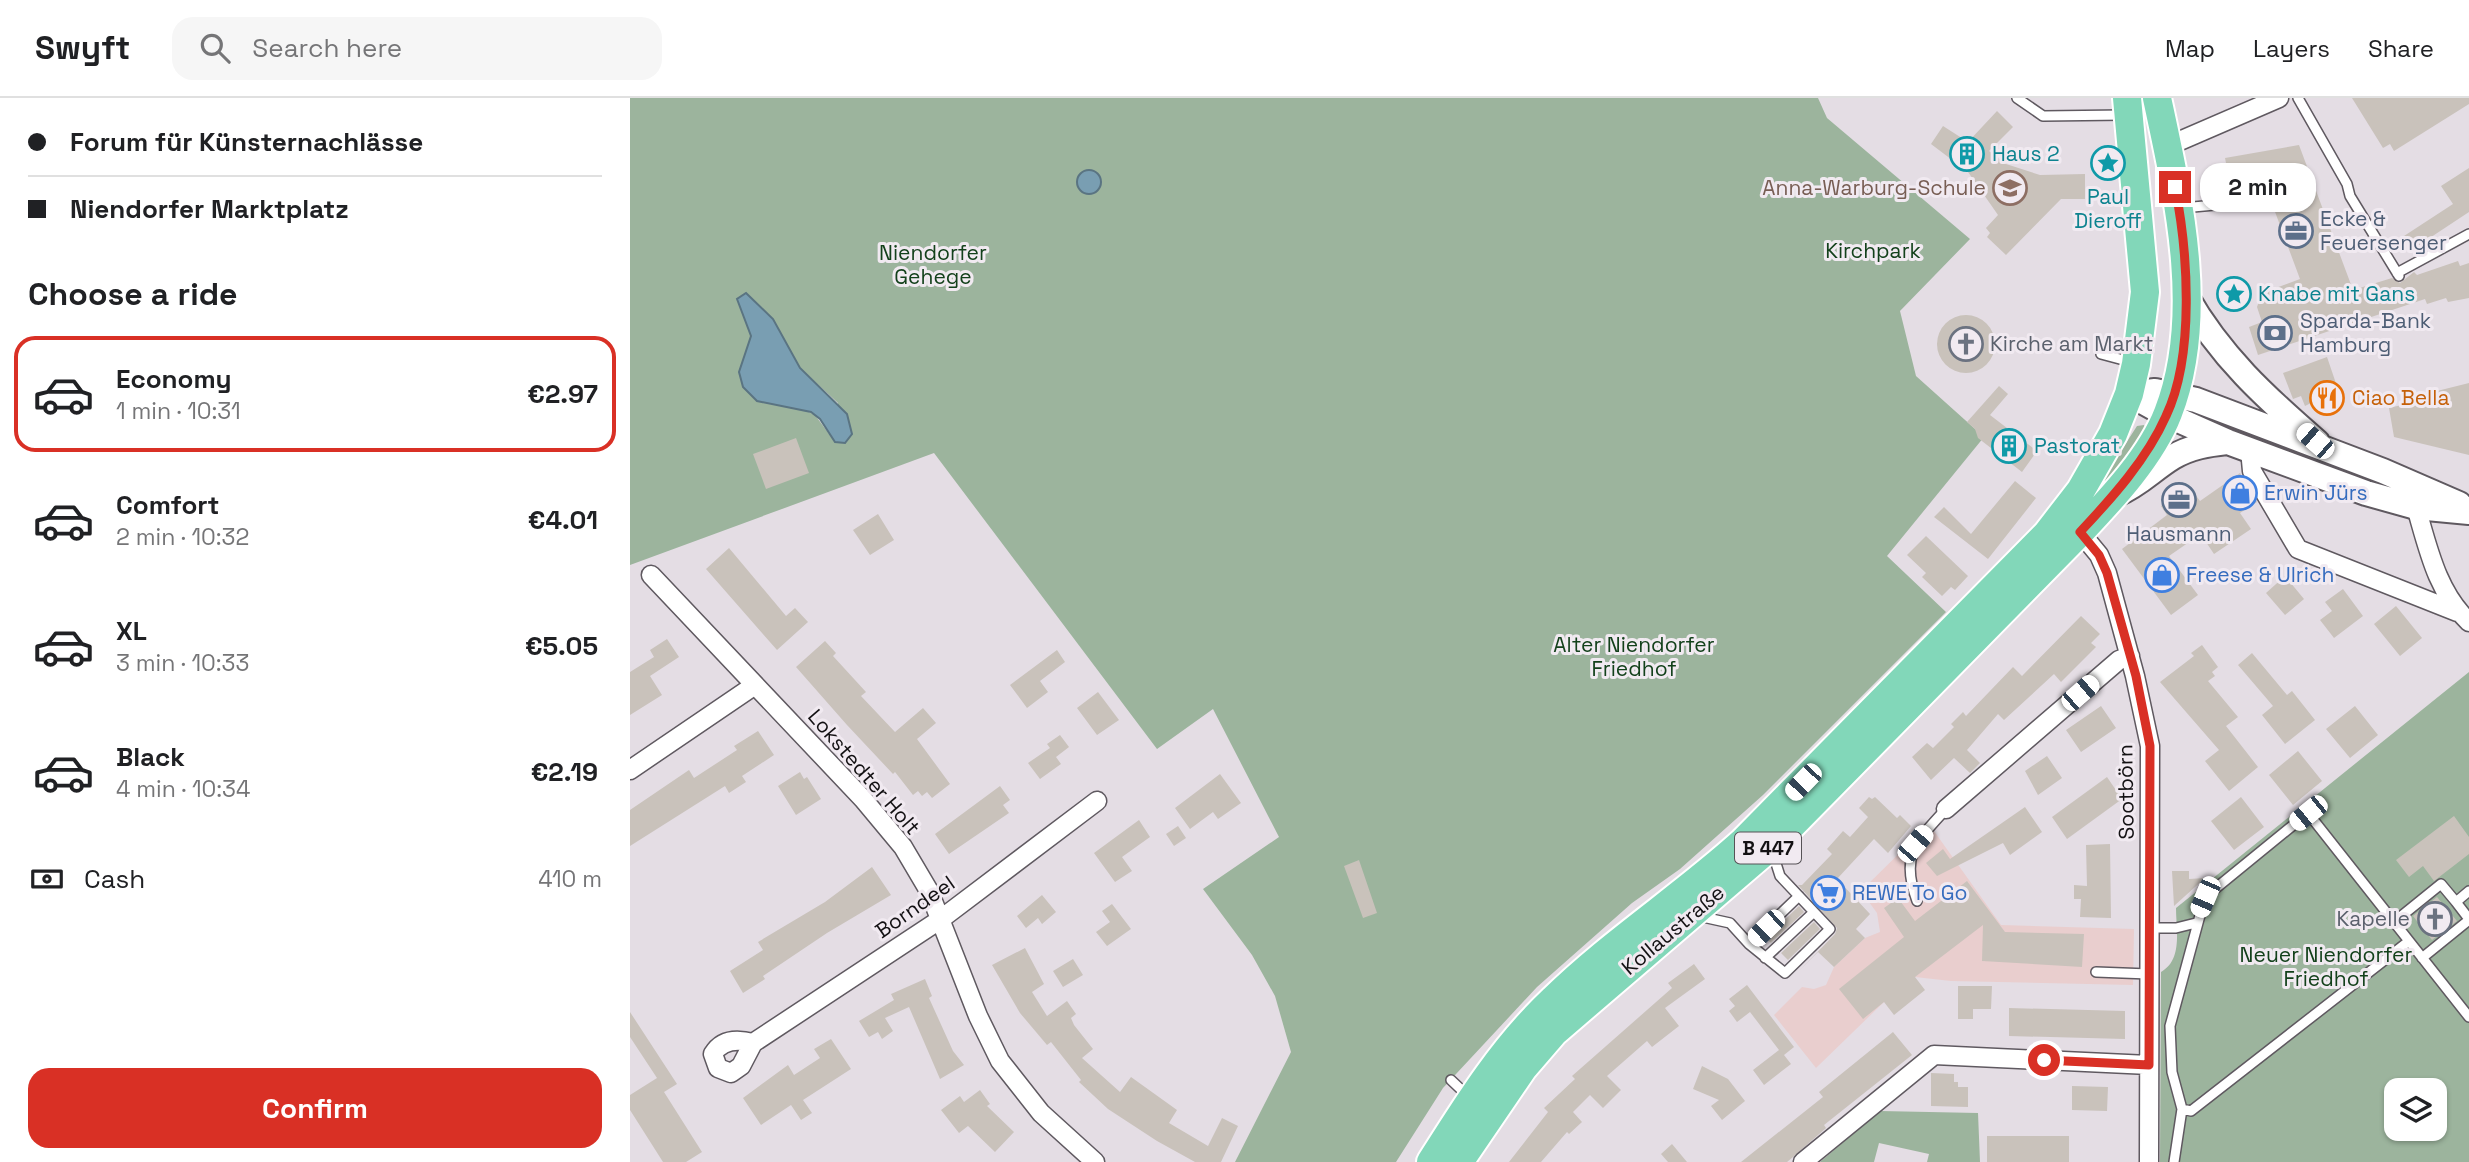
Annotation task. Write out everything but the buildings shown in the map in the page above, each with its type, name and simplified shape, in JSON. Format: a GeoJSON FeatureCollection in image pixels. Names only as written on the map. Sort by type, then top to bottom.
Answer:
{"type":"FeatureCollection","features":[{"type":"Feature","properties":{"kind":"main road","name":"B 447"},"geometry":{"type":"LineString","coordinates":[[2080,532],[2113,496],[2152,442],[2170,405],[2181,353],[2187,261],[2168,146],[2157,98]]}},
{"type":"Feature","properties":{"kind":"main road","name":"B 447"},"geometry":{"type":"LineString","coordinates":[[2128,106],[2145,273],[2143,326],[2129,394]]}},
{"type":"Feature","properties":{"kind":"main road"},"geometry":{"type":"LineString","coordinates":[[2186,296],[2201,323],[2237,370],[2330,453]]}},
{"type":"Feature","properties":{"kind":"main road"},"geometry":{"type":"LineString","coordinates":[[2129,394],[2155,391],[2170,405],[2239,446],[2366,493],[2416,507],[2469,510]]}},
{"type":"Feature","properties":{"kind":"main road","name":"Kollaustraße"},"geometry":{"type":"LineString","coordinates":[[1431,1162],[1461,1090],[1553,1000],[1742,843],[2026,558],[2068,508],[2100,460],[2129,394]]}},
{"type":"Feature","properties":{"kind":"main road"},"geometry":{"type":"LineString","coordinates":[[2170,405],[2383,471],[2469,510]]}},
{"type":"Feature","properties":{"kind":"main road"},"geometry":{"type":"LineString","coordinates":[[2113,496],[2136,486],[2175,456],[2202,445],[2239,446]]}},
{"type":"Feature","properties":{"kind":"main road","name":"Kollaustraße"},"geometry":{"type":"LineString","coordinates":[[1459,1162],[1523,1068],[1554,1032],[1595,994],[1694,915],[1771,846],[2080,532]]}},
{"type":"Feature","properties":{"kind":"street"},"geometry":{"type":"LineString","coordinates":[[2168,146],[2279,98]]}},
{"type":"Feature","properties":{"kind":"street"},"geometry":{"type":"LineString","coordinates":[[2239,446],[2298,548],[2463,617]]}},
{"type":"Feature","properties":{"kind":"street"},"geometry":{"type":"LineString","coordinates":[[2416,507],[2437,576],[2463,617]]}},
{"type":"Feature","properties":{"kind":"street","name":"Sootbörn"},"geometry":{"type":"LineString","coordinates":[[2080,532],[2105,567],[2130,656],[2150,746],[2149,1162]]}},
{"type":"Feature","properties":{"kind":"street","name":"Lokstedter Holt"},"geometry":{"type":"LineString","coordinates":[[651,575],[863,799],[903,847],[929,891],[978,1016],[1000,1061],[1041,1113],[1095,1162]]}},
{"type":"Feature","properties":{"kind":"street"},"geometry":{"type":"LineString","coordinates":[[1945,809],[2119,660],[2130,656]]}},
{"type":"Feature","properties":{"kind":"street"},"geometry":{"type":"LineString","coordinates":[[630,770],[755,685]]}},
{"type":"Feature","properties":{"kind":"street","name":"Borndeel"},"geometry":{"type":"LineString","coordinates":[[753,1043],[941,919],[1097,801]]}},
{"type":"Feature","properties":{"kind":"street"},"geometry":{"type":"LineString","coordinates":[[1803,1162],[1934,1055],[2149,1065]]}},
{"type":"Feature","properties":{"kind":"lane"},"geometry":{"type":"LineString","coordinates":[[2017,98],[2043,116],[2108,118],[2128,106]]}},
{"type":"Feature","properties":{"kind":"lane"},"geometry":{"type":"LineString","coordinates":[[2298,98],[2347,184],[2350,196],[2398,275],[2469,234]]}},
{"type":"Feature","properties":{"kind":"lane"},"geometry":{"type":"LineString","coordinates":[[2179,208],[2215,205]]}},
{"type":"Feature","properties":{"kind":"lane"},"geometry":{"type":"LineString","coordinates":[[2101,354],[2136,364]]}},
{"type":"Feature","properties":{"kind":"lane"},"geometry":{"type":"LineString","coordinates":[[1917,901],[1909,880],[1909,859],[1915,844],[1945,809]]}},
{"type":"Feature","properties":{"kind":"lane"},"geometry":{"type":"LineString","coordinates":[[2174,1162],[2182,1109],[2172,1072],[2170,1026],[2205,897],[2308,813],[2469,1017]]}},
{"type":"Feature","properties":{"kind":"lane"},"geometry":{"type":"LineString","coordinates":[[1694,915],[1730,923],[1749,944],[1785,974],[1830,929],[1780,876],[1771,846]]}},
{"type":"Feature","properties":{"kind":"lane"},"geometry":{"type":"LineString","coordinates":[[2394,922],[2441,884],[2456,902],[2469,919],[2422,958]]}},
{"type":"Feature","properties":{"kind":"lane"},"geometry":{"type":"LineString","coordinates":[[2456,902],[2469,891]]}},
{"type":"Feature","properties":{"kind":"lane"},"geometry":{"type":"LineString","coordinates":[[1749,944],[1799,896]]}},
{"type":"Feature","properties":{"kind":"lane"},"geometry":{"type":"LineString","coordinates":[[1765,958],[1814,912]]}},
{"type":"Feature","properties":{"kind":"lane"},"geometry":{"type":"LineString","coordinates":[[2150,928],[2175,928],[2196,923]]}},
{"type":"Feature","properties":{"kind":"lane"},"geometry":{"type":"LineString","coordinates":[[2182,1109],[2191,1111],[2409,941]]}},
{"type":"Feature","properties":{"kind":"lane"},"geometry":{"type":"LineString","coordinates":[[2096,972],[2149,974]]}},
{"type":"Feature","properties":{"kind":"shaded area"},"geometry":{"type":"Polygon","coordinates":[[[1929,824],[2001,925],[2134,929],[2133,985],[1951,981],[1915,977],[1884,1002],[1816,1068],[1774,1015],[1802,987],[1814,989],[1826,985],[1834,967],[1865,938],[1880,932],[1877,913],[1861,891],[1929,824]]]}},
{"type":"Feature","properties":{"kind":"green space"},"geometry":{"type":"Polygon","coordinates":[[[630,98],[1818,98],[1827,118],[1970,239],[1900,311],[1916,376],[1984,437],[1887,556],[1946,612],[1763,795],[1680,869],[1632,903],[1537,987],[1443,1088],[1396,1162],[1235,1162],[1291,1052],[1275,996],[1252,955],[1203,889],[1279,837],[1213,709],[1157,749],[934,453],[630,565],[630,98]],[[746,293],[737,299],[751,336],[739,372],[770,404],[800,408],[815,415],[835,442],[838,403],[800,368],[773,319],[746,293]]]}},
{"type":"Feature","properties":{"kind":"green space"},"geometry":{"type":"Polygon","coordinates":[[[2144,425],[2147,430],[2116,476],[2099,491],[2097,488],[2137,426],[2144,425]]]}},
{"type":"Feature","properties":{"kind":"green space","name":"Neuer Niendorfer Friedhof"},"geometry":{"type":"Polygon","coordinates":[[[2469,672],[2469,1162],[2160,1162],[2161,972],[2173,960],[2177,934],[2176,908],[2469,672]]]}},
{"type":"Feature","properties":{"kind":"green space"},"geometry":{"type":"Polygon","coordinates":[[[1880,1111],[1978,1113],[1980,1162],[1927,1162],[1929,1154],[1879,1143],[1874,1162],[1820,1162],[1880,1111]]]}},
{"type":"Feature","properties":{"kind":"water"},"geometry":{"type":"Polygon","coordinates":[[[1089,170],[1100,177],[1101,182],[1094,193],[1089,194],[1078,187],[1077,182],[1084,171],[1089,170]]]}},
{"type":"Feature","properties":{"kind":"water"},"geometry":{"type":"Polygon","coordinates":[[[746,293],[773,319],[800,368],[847,414],[852,434],[845,443],[835,442],[820,419],[811,412],[757,401],[743,387],[739,372],[751,336],[737,299],[746,293]]]}},
{"type":"Feature","properties":{"kind":"place","name":"Haus 2"},"geometry":{"type":"Point","coordinates":[1967,154]}},
{"type":"Feature","properties":{"kind":"place","name":"Paul Dieroff"},"geometry":{"type":"Point","coordinates":[2108,163]}},
{"type":"Feature","properties":{"kind":"place","name":"Anna-Warburg-Schule"},"geometry":{"type":"Point","coordinates":[2010,188]}},
{"type":"Feature","properties":{"kind":"place","name":"Ecke & Feuersenger"},"geometry":{"type":"Point","coordinates":[2296,231]}},
{"type":"Feature","properties":{"kind":"place","name":"Knabe mit Gans"},"geometry":{"type":"Point","coordinates":[2234,294]}},
{"type":"Feature","properties":{"kind":"place","name":"Sparda-Bank Hamburg"},"geometry":{"type":"Point","coordinates":[2275,333]}},
{"type":"Feature","properties":{"kind":"place","name":"Kirche am Markt"},"geometry":{"type":"Point","coordinates":[1966,344]}},
{"type":"Feature","properties":{"kind":"place","name":"Ciao Bella"},"geometry":{"type":"Point","coordinates":[2327,398]}},
{"type":"Feature","properties":{"kind":"place","name":"Pastorat"},"geometry":{"type":"Point","coordinates":[2009,446]}},
{"type":"Feature","properties":{"kind":"place","name":"Erwin Jürs"},"geometry":{"type":"Point","coordinates":[2240,493]}},
{"type":"Feature","properties":{"kind":"place","name":"Hausmann"},"geometry":{"type":"Point","coordinates":[2179,500]}},
{"type":"Feature","properties":{"kind":"place","name":"Freese & Ulrich"},"geometry":{"type":"Point","coordinates":[2162,575]}},
{"type":"Feature","properties":{"kind":"place","name":"REWE To Go"},"geometry":{"type":"Point","coordinates":[1828,893]}},
{"type":"Feature","properties":{"kind":"place","name":"Kapelle"},"geometry":{"type":"Point","coordinates":[2435,919]}},
{"type":"Feature","properties":{"kind":"route"},"geometry":{"type":"LineString","coordinates":[[2044,1060],[2149,1065],[2150,746],[2136,676],[2107,573],[2099,555],[2080,532],[2113,496],[2152,442],[2167,415],[2174,394],[2181,353],[2187,261],[2175,187]]}},
{"type":"Feature","properties":{"kind":"park label","name":"Kirchpark"},"geometry":{"type":"Point","coordinates":[1873,251]}},
{"type":"Feature","properties":{"kind":"park label","name":"Niendorfer Gehege"},"geometry":{"type":"Point","coordinates":[933,265]}},
{"type":"Feature","properties":{"kind":"park label","name":"Alter Niendorfer Friedhof"},"geometry":{"type":"Point","coordinates":[1634,657]}}]}
